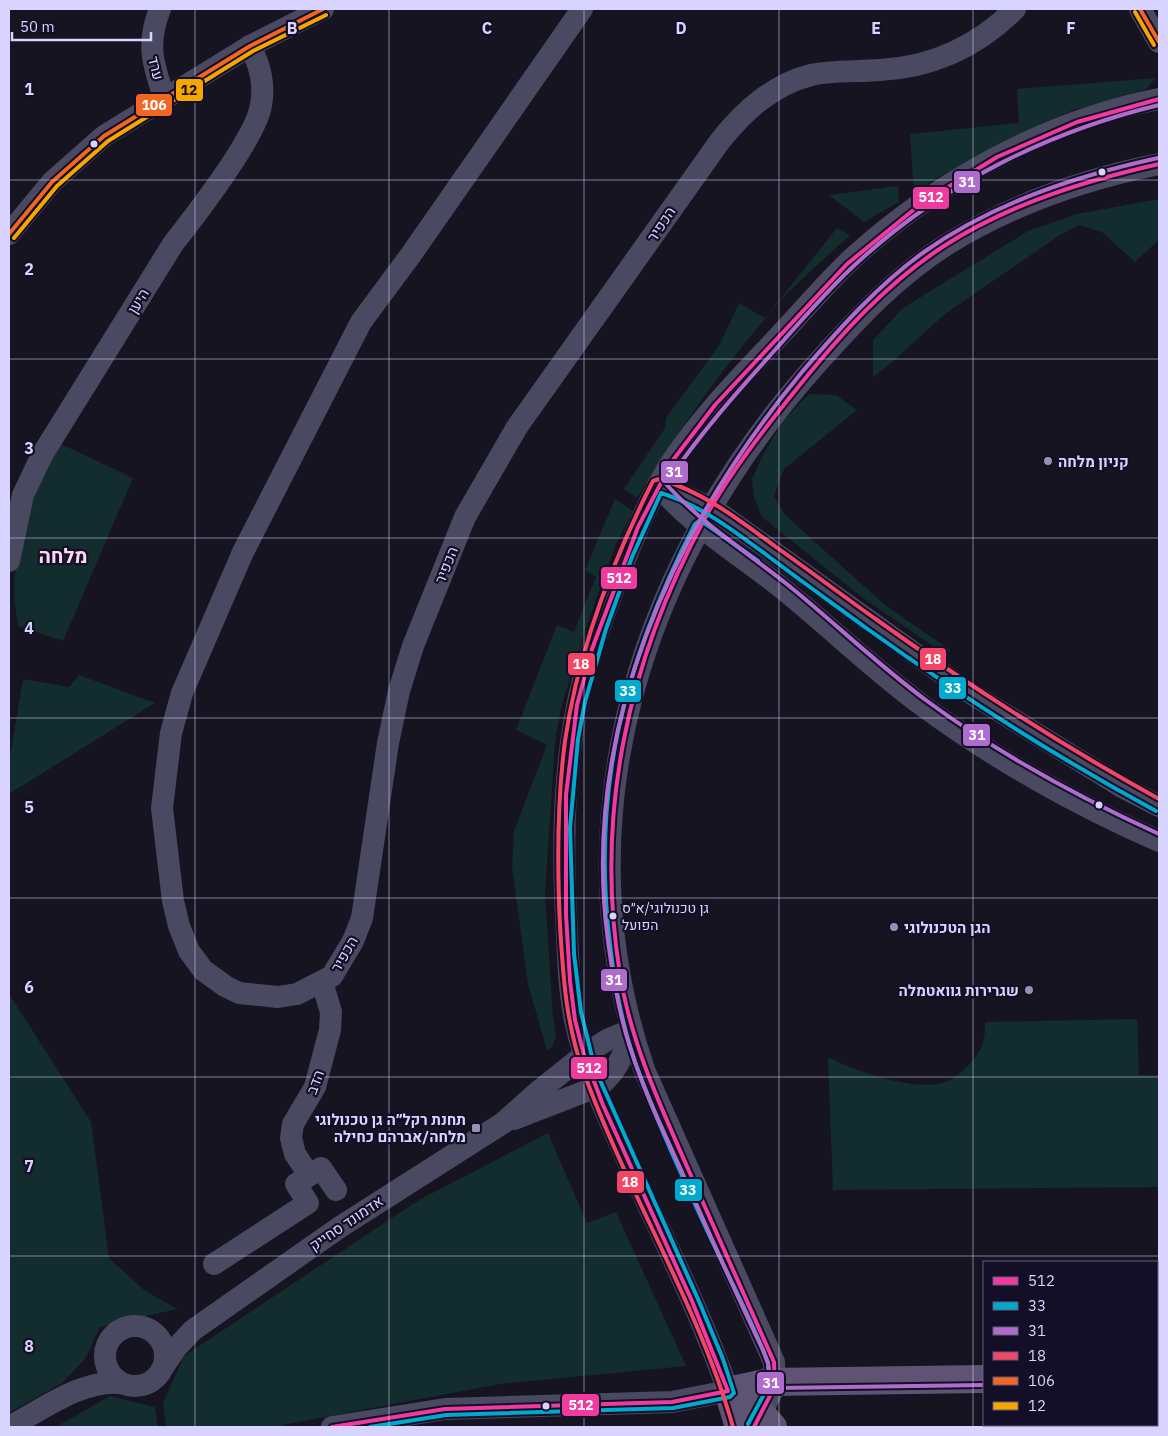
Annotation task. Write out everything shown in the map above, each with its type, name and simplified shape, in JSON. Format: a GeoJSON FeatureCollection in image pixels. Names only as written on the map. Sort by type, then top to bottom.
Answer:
{"type":"FeatureCollection","features":[{"type":"Feature","properties":{"kind":"main road"},"geometry":{"type":"LineString","coordinates":[[728,1392],[754,1384],[776,1382],[983,1379]]}},
{"type":"Feature","properties":{"kind":"main road"},"geometry":{"type":"LineString","coordinates":[[728,1392],[763,1423]]}},
{"type":"Feature","properties":{"kind":"main road"},"geometry":{"type":"LineString","coordinates":[[728,1392],[739,1427]]}},
{"type":"Feature","properties":{"kind":"street","name":"ערד"},"geometry":{"type":"LineString","coordinates":[[160,9],[151,45],[152,63],[164,97]]}},
{"type":"Feature","properties":{"kind":"street"},"geometry":{"type":"LineString","coordinates":[[9,234],[47,187],[104,136],[164,97],[250,46],[322,9]]}},
{"type":"Feature","properties":{"kind":"street","name":"הכפיר"},"geometry":{"type":"LineString","coordinates":[[582,9],[410,256],[361,322],[243,552],[182,693],[171,733],[162,808],[173,901],[179,926],[189,950],[203,970],[224,986],[239,993],[278,997],[297,994],[332,976],[340,964],[353,941],[362,918],[388,743],[399,691],[413,646],[465,517],[517,427],[738,118],[772,92],[812,75],[909,67],[942,59],[974,42],[1015,9]]}},
{"type":"Feature","properties":{"kind":"street"},"geometry":{"type":"LineString","coordinates":[[1140,9],[1159,42]]}},
{"type":"Feature","properties":{"kind":"street","name":"היען"},"geometry":{"type":"LineString","coordinates":[[9,561],[23,495],[42,455],[172,244],[191,222],[248,137],[261,107],[263,77],[250,46]]}},
{"type":"Feature","properties":{"kind":"street"},"geometry":{"type":"LineString","coordinates":[[332,1427],[445,1409],[667,1403],[699,1399],[728,1392],[690,1300],[596,1088],[584,1055],[572,1005],[564,842],[570,752],[584,676],[593,648],[630,547],[658,485],[688,439],[827,283],[886,230],[947,188],[1030,141],[1089,117],[1159,99]]}},
{"type":"Feature","properties":{"kind":"street"},"geometry":{"type":"LineString","coordinates":[[1086,183],[1114,167],[1159,154]]}},
{"type":"Feature","properties":{"kind":"street"},"geometry":{"type":"LineString","coordinates":[[763,1423],[776,1382],[774,1362],[659,1106],[631,1030],[615,945],[608,852],[616,768],[622,732],[644,657],[659,616],[706,517],[758,437],[793,391],[887,290],[918,265],[976,227],[1010,211],[1086,183],[1159,164]]}},
{"type":"Feature","properties":{"kind":"street"},"geometry":{"type":"LineString","coordinates":[[658,485],[941,674],[1122,787],[1159,806]]}},
{"type":"Feature","properties":{"kind":"street"},"geometry":{"type":"LineString","coordinates":[[706,517],[756,567],[937,716],[995,754],[1088,807],[1159,841]]}},
{"type":"Feature","properties":{"kind":"street","name":"הדב"},"geometry":{"type":"LineString","coordinates":[[309,1175],[295,1154],[291,1138],[296,1119],[314,1087],[330,1030],[331,1012],[322,982]]}},
{"type":"Feature","properties":{"kind":"street","name":"אדמונד סחייק"},"geometry":{"type":"LineString","coordinates":[[164,1366],[176,1348],[193,1330],[340,1227],[503,1122],[584,1055],[607,1040],[631,1030]]}},
{"type":"Feature","properties":{"kind":"street","name":"אדמונד סחייק"},"geometry":{"type":"LineString","coordinates":[[503,1122],[596,1088],[610,1076],[618,1063],[631,1030]]}},
{"type":"Feature","properties":{"kind":"street"},"geometry":{"type":"LineString","coordinates":[[214,1264],[308,1203],[296,1184],[309,1175],[321,1168],[336,1190]]}},
{"type":"Feature","properties":{"kind":"street"},"geometry":{"type":"LineString","coordinates":[[9,1427],[70,1395],[100,1384],[145,1385],[157,1378],[164,1366],[166,1357],[162,1342],[149,1329],[135,1326],[121,1329],[110,1338],[105,1352],[90,1376],[70,1395]]}},
{"type":"Feature","properties":{"kind":"street","name":"אדמונד סחייק"},"geometry":{"type":"LineString","coordinates":[[149,1329],[170,1333],[193,1330]]}},
{"type":"Feature","properties":{"kind":"street"},"geometry":{"type":"LineString","coordinates":[[105,1352],[108,1370],[121,1383]]}},
{"type":"Feature","properties":{"kind":"green space"},"geometry":{"type":"Polygon","coordinates":[[[1156,78],[1146,89],[1074,110],[1037,126],[938,177],[914,193],[910,134],[1019,123],[1017,89],[1156,78]]]}},
{"type":"Feature","properties":{"kind":"green space"},"geometry":{"type":"Polygon","coordinates":[[[898,186],[899,202],[864,222],[829,195],[898,186]]]}},
{"type":"Feature","properties":{"kind":"green space"},"geometry":{"type":"Polygon","coordinates":[[[1159,199],[1159,240],[1135,262],[1102,232],[1079,225],[1060,235],[945,314],[873,377],[873,340],[903,308],[1028,231],[1077,214],[1159,199]]]}},
{"type":"Feature","properties":{"kind":"green space"},"geometry":{"type":"Polygon","coordinates":[[[837,228],[850,235],[783,298],[743,345],[688,420],[637,498],[624,489],[665,428],[666,418],[720,344],[739,303],[765,318],[837,228]]]}},
{"type":"Feature","properties":{"kind":"green space"},"geometry":{"type":"Polygon","coordinates":[[[809,394],[836,395],[857,410],[784,469],[774,496],[785,515],[885,605],[950,650],[946,655],[863,598],[762,517],[754,497],[752,479],[782,422],[809,394]]]}},
{"type":"Feature","properties":{"kind":"green space"},"geometry":{"type":"Polygon","coordinates":[[[59,443],[133,478],[63,641],[18,626],[14,600],[15,572],[22,534],[34,497],[59,443]]]}},
{"type":"Feature","properties":{"kind":"green space"},"geometry":{"type":"Polygon","coordinates":[[[615,499],[633,511],[616,544],[583,636],[561,708],[555,742],[545,894],[553,1017],[556,1036],[552,1047],[547,1050],[528,984],[512,867],[514,831],[547,745],[516,730],[557,625],[574,632],[596,577],[585,570],[615,499]]]}},
{"type":"Feature","properties":{"kind":"green space"},"geometry":{"type":"Polygon","coordinates":[[[79,675],[155,703],[9,794],[9,762],[23,679],[69,687],[79,675]]]}},
{"type":"Feature","properties":{"kind":"green space"},"geometry":{"type":"Polygon","coordinates":[[[9,994],[91,1122],[109,1258],[144,1290],[177,1309],[100,1327],[85,1359],[62,1383],[9,1413],[9,994]]]}},
{"type":"Feature","properties":{"kind":"green space"},"geometry":{"type":"Polygon","coordinates":[[[1137,1019],[1139,1075],[1159,1075],[1159,1187],[833,1190],[828,1057],[852,1068],[882,1078],[912,1084],[938,1084],[952,1079],[970,1064],[983,1042],[985,1022],[1137,1019]]]}},
{"type":"Feature","properties":{"kind":"green space"},"geometry":{"type":"Polygon","coordinates":[[[548,1133],[587,1223],[616,1212],[686,1366],[500,1384],[272,1427],[166,1427],[163,1403],[184,1356],[419,1200],[548,1133]]]}},
{"type":"Feature","properties":{"kind":"green space"},"geometry":{"type":"Polygon","coordinates":[[[110,1396],[155,1407],[158,1427],[56,1427],[110,1396]]]}},
{"type":"Feature","properties":{"kind":"transit line","name":"106"},"geometry":{"type":"LineString","coordinates":[[9,234],[52,182],[104,136],[250,46],[323,9]]}},
{"type":"Feature","properties":{"kind":"transit line","name":"106"},"geometry":{"type":"LineString","coordinates":[[1140,9],[1159,42]]}},
{"type":"Feature","properties":{"kind":"transit line","name":"12"},"geometry":{"type":"LineString","coordinates":[[1135,12],[1154,45]]}},
{"type":"Feature","properties":{"kind":"transit line","name":"12"},"geometry":{"type":"LineString","coordinates":[[14,238],[57,186],[108,141],[253,51],[326,15]]}},
{"type":"Feature","properties":{"kind":"transit line","name":"512"},"geometry":{"type":"LineString","coordinates":[[332,1427],[445,1409],[672,1402],[728,1391],[692,1301],[603,1105],[584,1055],[575,1020],[570,981],[566,915],[566,795],[577,705],[592,649],[638,527],[673,460],[715,405],[847,264],[922,203],[997,157],[1077,122],[1159,99]]}},
{"type":"Feature","properties":{"kind":"transit line","name":"31"},"geometry":{"type":"LineString","coordinates":[[1159,105],[1117,116],[1077,130],[998,164],[925,208],[891,234],[847,272],[805,316],[718,415],[666,484],[694,512],[788,585],[927,701],[982,739],[1040,774],[1159,834]]}},
{"type":"Feature","properties":{"kind":"transit line","name":"31"},"geometry":{"type":"LineString","coordinates":[[983,1385],[776,1388],[771,1386],[768,1363],[763,1350],[650,1100],[623,1023],[614,983],[608,941],[603,863],[608,786],[623,711],[645,637],[676,566],[712,498],[755,433],[816,356],[860,308],[907,265],[924,252],[978,219],[1036,193],[1097,173],[1158,158]]}},
{"type":"Feature","properties":{"kind":"transit line","name":"512"},"geometry":{"type":"LineString","coordinates":[[754,1427],[775,1386],[774,1362],[648,1075],[631,1025],[620,974],[613,915],[611,856],[615,798],[624,740],[637,684],[655,628],[678,573],[714,502],[773,418],[831,347],[866,310],[903,276],[923,261],[944,246],[994,218],[1075,186],[1159,164]]}},
{"type":"Feature","properties":{"kind":"transit line","name":"18"},"geometry":{"type":"LineString","coordinates":[[733,1427],[719,1382],[701,1337],[601,1117],[584,1073],[569,1019],[562,963],[558,833],[562,764],[571,707],[578,674],[598,608],[624,543],[653,481],[659,479],[691,491],[721,508],[864,611],[980,691],[1051,736],[1159,799]]}},
{"type":"Feature","properties":{"kind":"transit line","name":"33"},"geometry":{"type":"LineString","coordinates":[[370,1427],[446,1415],[673,1408],[730,1397],[734,1393],[723,1359],[698,1299],[595,1069],[581,1012],[574,954],[570,828],[578,739],[585,702],[606,629],[632,557],[661,493],[676,498],[717,520],[939,679],[1082,769],[1156,811]]}},
{"type":"Feature","properties":{"kind":"transit line","name":"33"},"geometry":{"type":"LineString","coordinates":[[748,1424],[769,1385],[768,1363],[752,1324],[700,1216],[670,1148],[641,1078],[625,1029],[610,944],[605,887],[605,832],[610,779],[619,728],[632,677],[649,626],[670,575],[695,524],[699,521],[703,522],[758,561]]}},
{"type":"Feature","properties":{"kind":"place","name":"קניון מלחה"},"geometry":{"type":"Point","coordinates":[1048,461]}},
{"type":"Feature","properties":{"kind":"place","name":"גן טכנולוגי/א״ס הפועל"},"geometry":{"type":"Point","coordinates":[613,916]}},
{"type":"Feature","properties":{"kind":"place","name":"הגן הטכנולוגי"},"geometry":{"type":"Point","coordinates":[894,927]}},
{"type":"Feature","properties":{"kind":"place","name":"שגרירות גוואטמלה"},"geometry":{"type":"Point","coordinates":[1029,990]}},
{"type":"Feature","properties":{"kind":"place","name":"תחנת רקל״ה גן טכנולוגי מלחה/אברהם כחילה"},"geometry":{"type":"Point","coordinates":[476,1128]}},
{"type":"Feature","properties":{"kind":"district","name":"מלחה"},"geometry":{"type":"Point","coordinates":[63,555]}}]}
